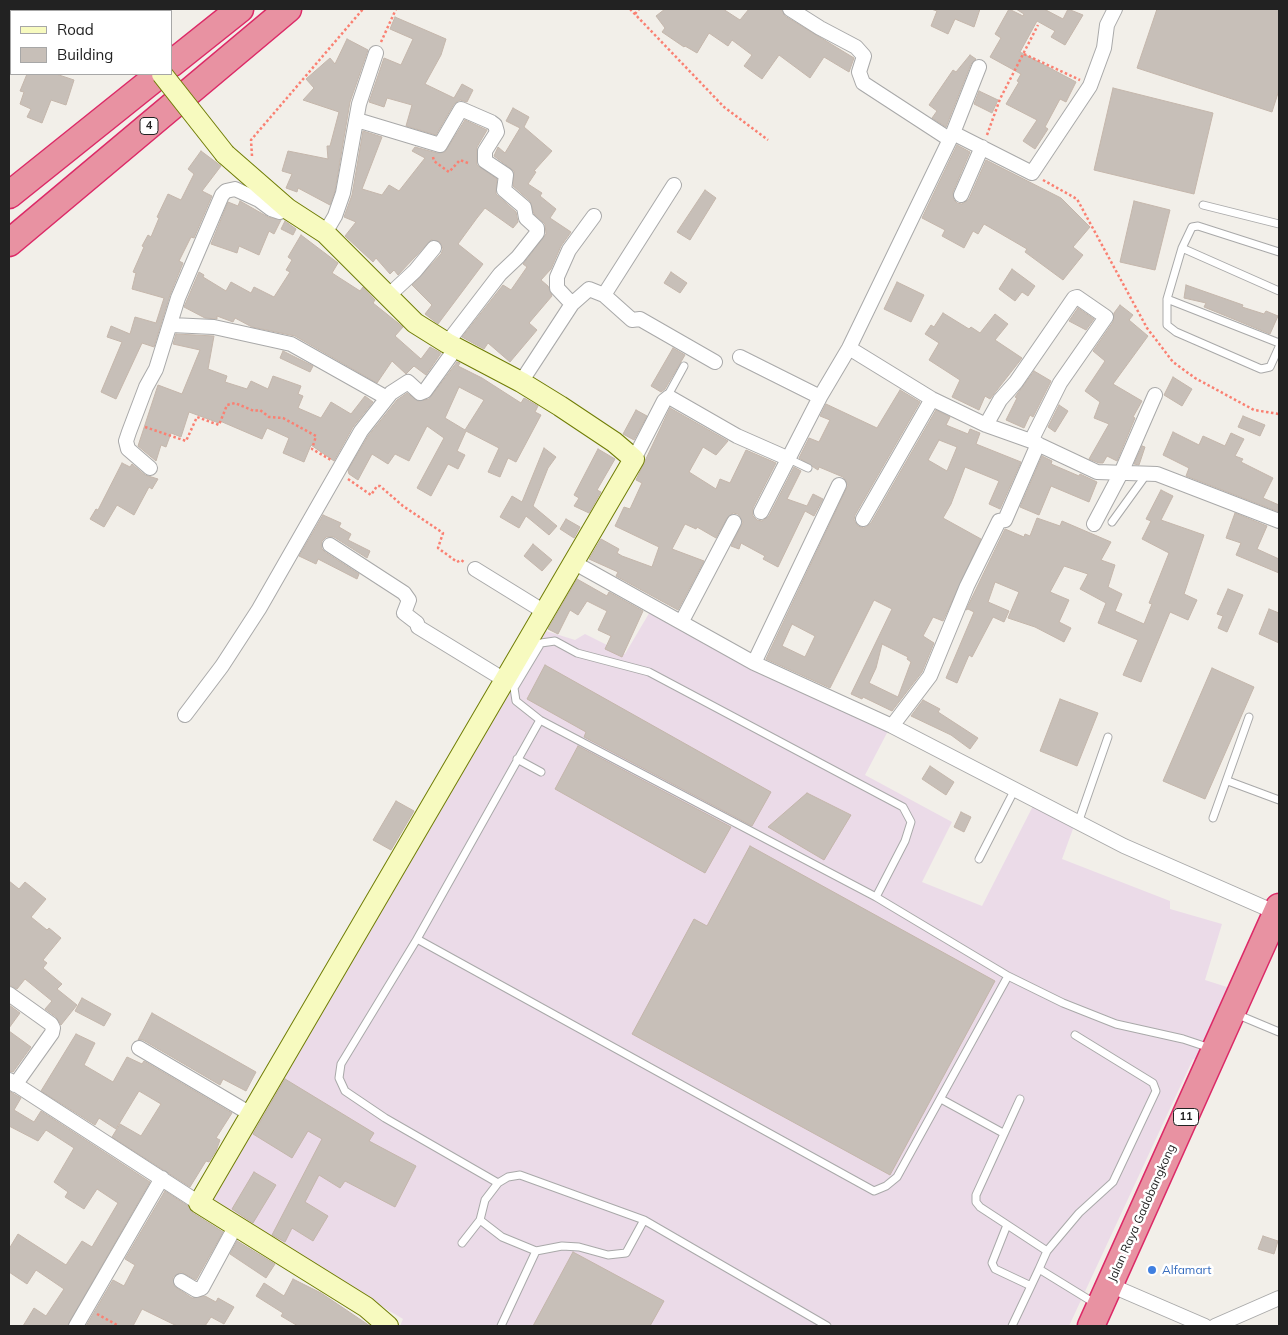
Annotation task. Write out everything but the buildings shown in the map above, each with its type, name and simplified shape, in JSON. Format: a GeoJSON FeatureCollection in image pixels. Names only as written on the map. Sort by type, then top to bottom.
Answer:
{"type":"FeatureCollection","features":[{"type":"Feature","properties":{"kind":"highway"},"geometry":{"type":"LineString","coordinates":[[172,63],[240,9]]}},
{"type":"Feature","properties":{"kind":"highway","name":"4"},"geometry":{"type":"LineString","coordinates":[[9,242],[288,9]]}},
{"type":"Feature","properties":{"kind":"highway"},"geometry":{"type":"LineString","coordinates":[[9,195],[160,75]]}},
{"type":"Feature","properties":{"kind":"highway","name":"Jalan Raya Gadobangkong"},"geometry":{"type":"LineString","coordinates":[[1100,1306],[1278,911]]}},
{"type":"Feature","properties":{"kind":"street"},"geometry":{"type":"LineString","coordinates":[[790,9],[856,47],[864,56],[859,72],[863,83],[951,136],[982,147],[1032,173],[1090,86],[1104,48],[1107,26],[1115,9]]}},
{"type":"Feature","properties":{"kind":"street"},"geometry":{"type":"LineString","coordinates":[[325,233],[335,216],[343,193],[359,104],[376,53]]}},
{"type":"Feature","properties":{"kind":"street"},"geometry":{"type":"LineString","coordinates":[[761,512],[787,458],[849,348],[951,136],[979,67]]}},
{"type":"Feature","properties":{"kind":"street"},"geometry":{"type":"LineString","coordinates":[[162,75],[225,154],[288,208],[325,233],[416,323],[452,346],[521,382],[587,423],[634,459]]}},
{"type":"Feature","properties":{"kind":"street"},"geometry":{"type":"LineString","coordinates":[[185,715],[222,666],[259,609],[361,431],[391,393],[408,382],[420,393],[425,391],[452,346],[500,274],[518,257],[538,230],[526,218],[524,207],[504,190],[506,175],[485,161],[483,157],[497,132],[495,125],[461,109],[440,145],[357,120]]}},
{"type":"Feature","properties":{"kind":"street"},"geometry":{"type":"LineString","coordinates":[[961,195],[982,147]]}},
{"type":"Feature","properties":{"kind":"street"},"geometry":{"type":"LineString","coordinates":[[604,295],[674,185]]}},
{"type":"Feature","properties":{"kind":"street"},"geometry":{"type":"LineString","coordinates":[[150,468],[128,450],[126,442],[132,422],[146,387],[156,369],[172,325],[178,298],[222,195],[226,191],[234,189],[280,212],[288,208]]}},
{"type":"Feature","properties":{"kind":"street"},"geometry":{"type":"LineString","coordinates":[[572,304],[557,288],[556,277],[569,250],[594,216]]}},
{"type":"Feature","properties":{"kind":"street"},"geometry":{"type":"LineString","coordinates":[[388,296],[415,271],[434,248]]}},
{"type":"Feature","properties":{"kind":"street"},"geometry":{"type":"LineString","coordinates":[[521,382],[572,304],[589,289],[604,295],[632,320],[640,319],[715,362]]}},
{"type":"Feature","properties":{"kind":"street"},"geometry":{"type":"LineString","coordinates":[[892,726],[930,676],[999,521],[1005,520],[1034,442],[1060,383],[1106,317],[1077,297],[1074,298],[1016,382],[1000,400],[986,425]]}},
{"type":"Feature","properties":{"kind":"street"},"geometry":{"type":"LineString","coordinates":[[172,325],[214,327],[292,344],[387,398]]}},
{"type":"Feature","properties":{"kind":"street"},"geometry":{"type":"LineString","coordinates":[[849,348],[932,399],[986,425],[1034,442],[1097,472],[1147,472],[1162,476],[1279,521]]}},
{"type":"Feature","properties":{"kind":"street"},"geometry":{"type":"LineString","coordinates":[[740,357],[820,397]]}},
{"type":"Feature","properties":{"kind":"street"},"geometry":{"type":"LineString","coordinates":[[1094,524],[1121,473],[1155,395]]}},
{"type":"Feature","properties":{"kind":"street"},"geometry":{"type":"LineString","coordinates":[[199,1203],[503,679],[634,459],[668,397],[738,436],[787,458]]}},
{"type":"Feature","properties":{"kind":"street"},"geometry":{"type":"LineString","coordinates":[[863,519],[932,399]]}},
{"type":"Feature","properties":{"kind":"street"},"geometry":{"type":"LineString","coordinates":[[754,663],[840,485]]}},
{"type":"Feature","properties":{"kind":"street"},"geometry":{"type":"LineString","coordinates":[[682,621],[734,522]]}},
{"type":"Feature","properties":{"kind":"street"},"geometry":{"type":"LineString","coordinates":[[330,545],[404,592],[410,600],[404,613],[418,623],[418,627],[503,679]]}},
{"type":"Feature","properties":{"kind":"street"},"geometry":{"type":"LineString","coordinates":[[573,562],[682,621],[754,663],[892,726],[1124,846],[1278,911]]}},
{"type":"Feature","properties":{"kind":"street"},"geometry":{"type":"LineString","coordinates":[[475,569],[543,611]]}},
{"type":"Feature","properties":{"kind":"street"},"geometry":{"type":"LineString","coordinates":[[9,994],[51,1024],[53,1028],[52,1033],[12,1083],[235,1226],[366,1307],[388,1326]]}},
{"type":"Feature","properties":{"kind":"street"},"geometry":{"type":"LineString","coordinates":[[139,1048],[249,1114]]}},
{"type":"Feature","properties":{"kind":"street"},"geometry":{"type":"LineString","coordinates":[[76,1326],[162,1178]]}},
{"type":"Feature","properties":{"kind":"street"},"geometry":{"type":"LineString","coordinates":[[181,1281],[196,1290],[202,1288],[235,1226]]}},
{"type":"Feature","properties":{"kind":"street"},"geometry":{"type":"LineString","coordinates":[[1215,1326],[1279,1298]]}},
{"type":"Feature","properties":{"kind":"street"},"geometry":{"type":"LineString","coordinates":[[1100,1306],[1205,1326]]}},
{"type":"Feature","properties":{"kind":"lane"},"geometry":{"type":"LineString","coordinates":[[1203,205],[1279,224]]}},
{"type":"Feature","properties":{"kind":"lane"},"geometry":{"type":"LineString","coordinates":[[1167,299],[1279,345],[1270,368],[1261,369],[1176,332],[1167,325],[1167,299],[1182,248],[1190,230],[1198,226],[1279,252]]}},
{"type":"Feature","properties":{"kind":"lane"},"geometry":{"type":"LineString","coordinates":[[1182,248],[1279,291]]}},
{"type":"Feature","properties":{"kind":"lane"},"geometry":{"type":"LineString","coordinates":[[668,397],[684,366]]}},
{"type":"Feature","properties":{"kind":"lane"},"geometry":{"type":"LineString","coordinates":[[787,458],[808,468]]}},
{"type":"Feature","properties":{"kind":"lane"},"geometry":{"type":"LineString","coordinates":[[1112,522],[1147,472]]}},
{"type":"Feature","properties":{"kind":"lane"},"geometry":{"type":"LineString","coordinates":[[997,539],[1005,520]]}},
{"type":"Feature","properties":{"kind":"lane"},"geometry":{"type":"LineString","coordinates":[[876,898],[905,841],[911,822],[902,807],[649,672],[577,653],[555,641],[541,643],[514,688],[516,701],[540,720],[876,898],[1008,976],[1063,1003],[1116,1024],[1183,1039],[1216,1050]]}},
{"type":"Feature","properties":{"kind":"lane"},"geometry":{"type":"LineString","coordinates":[[1213,818],[1228,781],[1249,717]]}},
{"type":"Feature","properties":{"kind":"lane"},"geometry":{"type":"LineString","coordinates":[[498,1183],[385,1118],[345,1091],[339,1078],[341,1064],[417,939],[540,720]]}},
{"type":"Feature","properties":{"kind":"lane"},"geometry":{"type":"LineString","coordinates":[[1078,822],[1108,737]]}},
{"type":"Feature","properties":{"kind":"lane"},"geometry":{"type":"LineString","coordinates":[[517,759],[541,772]]}},
{"type":"Feature","properties":{"kind":"lane"},"geometry":{"type":"LineString","coordinates":[[1228,781],[1279,800]]}},
{"type":"Feature","properties":{"kind":"lane"},"geometry":{"type":"LineString","coordinates":[[979,859],[1015,789]]}},
{"type":"Feature","properties":{"kind":"lane"},"geometry":{"type":"LineString","coordinates":[[417,939],[874,1190],[886,1186],[898,1177],[1008,976]]}},
{"type":"Feature","properties":{"kind":"lane"},"geometry":{"type":"LineString","coordinates":[[1232,1012],[1279,1032]]}},
{"type":"Feature","properties":{"kind":"lane"},"geometry":{"type":"LineString","coordinates":[[1012,1326],[1047,1251],[1079,1213],[1113,1182],[1156,1091],[1153,1083],[1075,1035]]}},
{"type":"Feature","properties":{"kind":"lane"},"geometry":{"type":"LineString","coordinates":[[940,1099],[1003,1133]]}},
{"type":"Feature","properties":{"kind":"lane"},"geometry":{"type":"LineString","coordinates":[[1020,1099],[976,1195],[976,1202],[980,1208],[1047,1251]]}},
{"type":"Feature","properties":{"kind":"lane"},"geometry":{"type":"LineString","coordinates":[[462,1243],[480,1220],[485,1200],[498,1183],[508,1177],[520,1175],[644,1220],[826,1326]]}},
{"type":"Feature","properties":{"kind":"lane"},"geometry":{"type":"LineString","coordinates":[[480,1220],[502,1237],[536,1251],[555,1246],[579,1246],[617,1255],[626,1253],[644,1220]]}},
{"type":"Feature","properties":{"kind":"lane"},"geometry":{"type":"LineString","coordinates":[[1007,1225],[992,1263],[995,1269],[1031,1286]]}},
{"type":"Feature","properties":{"kind":"lane"},"geometry":{"type":"LineString","coordinates":[[501,1326],[536,1251]]}},
{"type":"Feature","properties":{"kind":"lane"},"geometry":{"type":"LineString","coordinates":[[1039,1269],[1100,1306]]}},
{"type":"Feature","properties":{"kind":"path"},"geometry":{"type":"LineString","coordinates":[[252,158],[251,140],[363,9]]}},
{"type":"Feature","properties":{"kind":"path"},"geometry":{"type":"LineString","coordinates":[[376,53],[396,9]]}},
{"type":"Feature","properties":{"kind":"path"},"geometry":{"type":"LineString","coordinates":[[630,9],[724,106],[768,140]]}},
{"type":"Feature","properties":{"kind":"path"},"geometry":{"type":"LineString","coordinates":[[635,14],[639,9]]}},
{"type":"Feature","properties":{"kind":"path"},"geometry":{"type":"LineString","coordinates":[[982,147],[1000,99],[1038,25]]}},
{"type":"Feature","properties":{"kind":"path"},"geometry":{"type":"LineString","coordinates":[[1024,54],[1090,86]]}},
{"type":"Feature","properties":{"kind":"path"},"geometry":{"type":"LineString","coordinates":[[440,145],[433,160],[445,169],[451,171],[460,160],[468,163]]}},
{"type":"Feature","properties":{"kind":"path"},"geometry":{"type":"LineString","coordinates":[[1032,173],[1077,199],[1147,328],[1173,362],[1195,378],[1254,410],[1279,414]]}},
{"type":"Feature","properties":{"kind":"path"},"geometry":{"type":"LineString","coordinates":[[132,422],[168,437],[186,441],[197,417],[219,424],[227,406],[235,403],[254,410],[260,410],[269,417],[283,418],[316,436],[312,449],[371,494],[377,486],[380,486],[403,506],[443,533],[438,548],[458,562],[460,560],[475,569]]}},
{"type":"Feature","properties":{"kind":"path"},"geometry":{"type":"LineString","coordinates":[[86,1308],[119,1326]]}},
{"type":"Feature","properties":{"kind":"shaded area"},"geometry":{"type":"Polygon","coordinates":[[[651,610],[752,670],[888,731],[865,775],[952,822],[922,882],[982,906],[1033,806],[1074,826],[1062,859],[1170,901],[1170,909],[1222,924],[1205,980],[1230,988],[1199,1061],[1193,1059],[1069,1326],[400,1326],[403,1319],[220,1210],[214,1200],[213,1191],[543,630],[575,640],[585,634],[625,654],[651,610]]]}},
{"type":"Feature","properties":{"kind":"place","name":"Alfamart"},"geometry":{"type":"Point","coordinates":[1152,1270]}}]}
